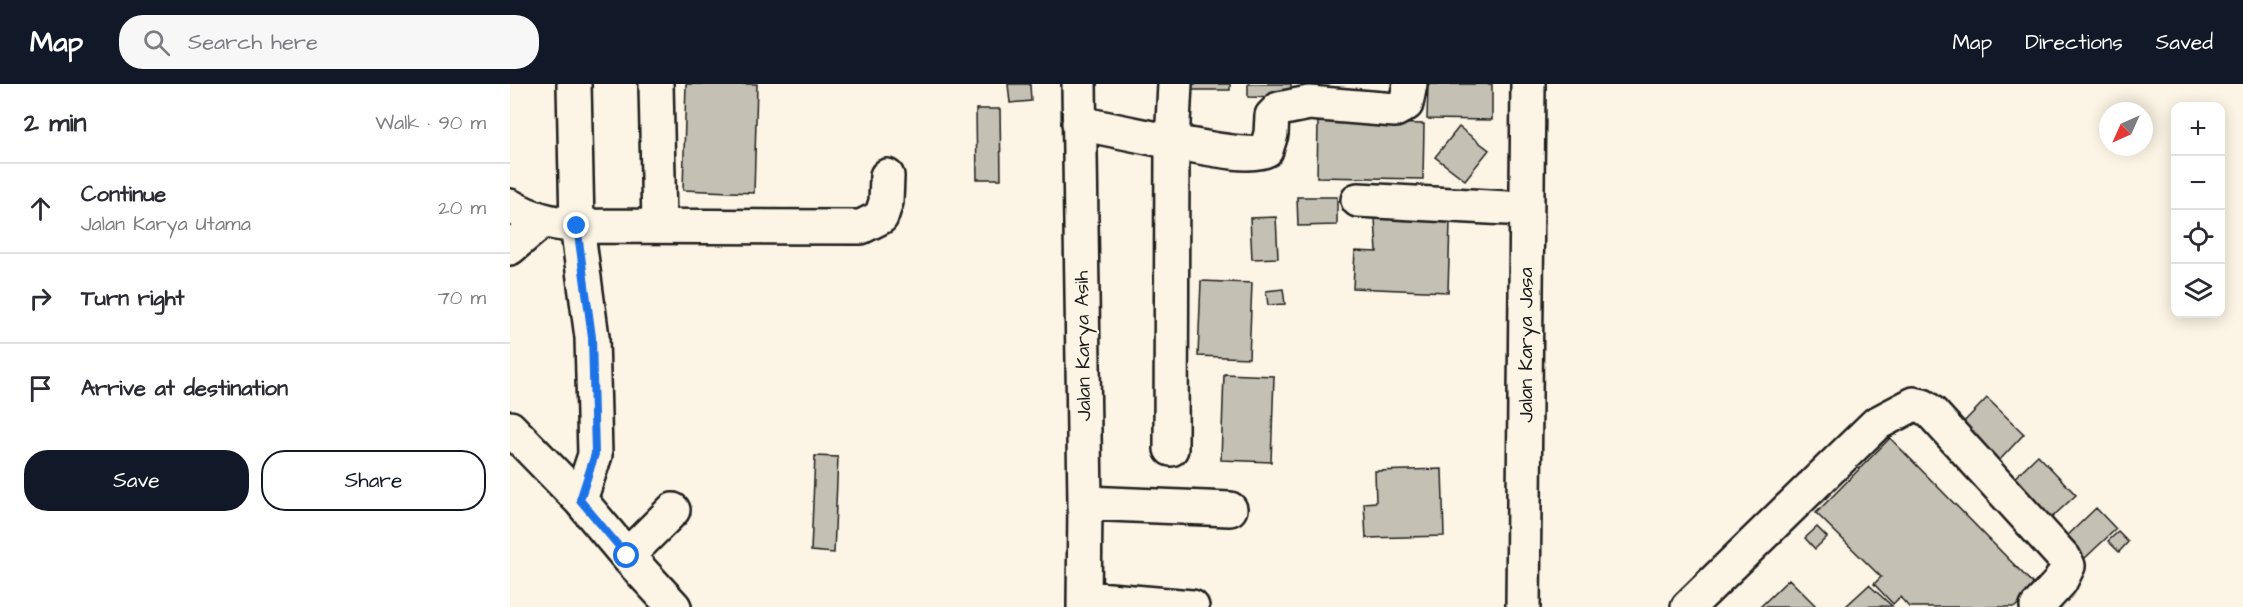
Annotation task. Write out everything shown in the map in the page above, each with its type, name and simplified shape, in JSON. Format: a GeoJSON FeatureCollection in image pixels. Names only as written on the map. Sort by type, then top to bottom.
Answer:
{"type":"FeatureCollection","features":[{"type":"Feature","properties":{"kind":"street"},"geometry":{"type":"LineString","coordinates":[[574,84],[577,226],[592,337],[595,454],[580,500]]}},
{"type":"Feature","properties":{"kind":"street"},"geometry":{"type":"LineString","coordinates":[[656,84],[659,225]]}},
{"type":"Feature","properties":{"kind":"street","name":"Jalan Karya Asih"},"geometry":{"type":"LineString","coordinates":[[1079,84],[1085,602]]}},
{"type":"Feature","properties":{"kind":"street"},"geometry":{"type":"LineString","coordinates":[[1171,449],[1172,142],[1175,84]]}},
{"type":"Feature","properties":{"kind":"street"},"geometry":{"type":"LineString","coordinates":[[1079,123],[1172,142],[1259,154],[1266,150],[1271,134],[1272,116],[1279,109],[1309,103],[1395,110],[1406,104],[1410,84]]}},
{"type":"Feature","properties":{"kind":"street","name":"Jalan Karya Jasa"},"geometry":{"type":"LineString","coordinates":[[1523,607],[1528,84]]}},
{"type":"Feature","properties":{"kind":"street"},"geometry":{"type":"LineString","coordinates":[[510,206],[542,221],[577,226],[861,227],[881,217],[886,202],[887,176]]}},
{"type":"Feature","properties":{"kind":"street"},"geometry":{"type":"LineString","coordinates":[[1358,200],[1526,209]]}},
{"type":"Feature","properties":{"kind":"street"},"geometry":{"type":"LineString","coordinates":[[510,248],[542,221]]}},
{"type":"Feature","properties":{"kind":"street"},"geometry":{"type":"LineString","coordinates":[[1688,607],[1876,424],[1914,404],[1923,406],[1932,413],[2064,558],[2068,566],[2064,575],[2037,607]]}},
{"type":"Feature","properties":{"kind":"street"},"geometry":{"type":"LineString","coordinates":[[510,428],[580,500],[674,607]]}},
{"type":"Feature","properties":{"kind":"street"},"geometry":{"type":"LineString","coordinates":[[1085,503],[1230,509]]}},
{"type":"Feature","properties":{"kind":"street"},"geometry":{"type":"LineString","coordinates":[[627,556],[674,510]]}},
{"type":"Feature","properties":{"kind":"street"},"geometry":{"type":"LineString","coordinates":[[1085,602],[1192,607]]}},
{"type":"Feature","properties":{"kind":"building"},"geometry":{"type":"Polygon","coordinates":[[[686,84],[757,84],[754,193],[683,190],[686,84]]]}},
{"type":"Feature","properties":{"kind":"building"},"geometry":{"type":"Polygon","coordinates":[[[1008,84],[1030,84],[1031,101],[1010,103],[1008,84]]]}},
{"type":"Feature","properties":{"kind":"building"},"geometry":{"type":"Polygon","coordinates":[[[1191,84],[1230,84],[1230,90],[1191,90],[1191,84]]]}},
{"type":"Feature","properties":{"kind":"building"},"geometry":{"type":"Polygon","coordinates":[[[1248,84],[1291,84],[1291,98],[1248,97],[1248,84]]]}},
{"type":"Feature","properties":{"kind":"building"},"geometry":{"type":"Polygon","coordinates":[[[1428,84],[1492,84],[1492,120],[1427,119],[1428,84]]]}},
{"type":"Feature","properties":{"kind":"building"},"geometry":{"type":"Polygon","coordinates":[[[976,109],[1000,109],[1001,179],[977,179],[976,109]]]}},
{"type":"Feature","properties":{"kind":"building"},"geometry":{"type":"Polygon","coordinates":[[[1318,122],[1424,124],[1423,179],[1317,177],[1318,122]]]}},
{"type":"Feature","properties":{"kind":"building"},"geometry":{"type":"Polygon","coordinates":[[[1459,127],[1489,150],[1465,180],[1435,157],[1459,127]]]}},
{"type":"Feature","properties":{"kind":"building"},"geometry":{"type":"Polygon","coordinates":[[[1297,197],[1337,197],[1337,225],[1298,226],[1297,197]]]}},
{"type":"Feature","properties":{"kind":"building"},"geometry":{"type":"Polygon","coordinates":[[[1276,217],[1278,258],[1252,259],[1250,218],[1276,217]]]}},
{"type":"Feature","properties":{"kind":"building"},"geometry":{"type":"Polygon","coordinates":[[[1375,218],[1450,221],[1448,292],[1353,288],[1355,251],[1377,252],[1375,218]]]}},
{"type":"Feature","properties":{"kind":"building"},"geometry":{"type":"Polygon","coordinates":[[[1201,281],[1252,283],[1249,358],[1198,356],[1201,281]]]}},
{"type":"Feature","properties":{"kind":"building"},"geometry":{"type":"Polygon","coordinates":[[[1283,289],[1285,304],[1268,305],[1266,291],[1283,289]]]}},
{"type":"Feature","properties":{"kind":"building"},"geometry":{"type":"Polygon","coordinates":[[[1224,374],[1274,376],[1271,462],[1221,460],[1224,374]]]}},
{"type":"Feature","properties":{"kind":"building"},"geometry":{"type":"Polygon","coordinates":[[[1987,398],[2024,434],[1996,464],[1958,428],[1987,398]]]}},
{"type":"Feature","properties":{"kind":"building"},"geometry":{"type":"Polygon","coordinates":[[[1890,438],[2036,587],[2015,607],[1909,607],[1900,597],[1893,604],[1874,584],[1881,577],[1816,513],[1890,438]]]}},
{"type":"Feature","properties":{"kind":"building"},"geometry":{"type":"Polygon","coordinates":[[[2038,455],[2076,495],[2048,521],[2010,482],[2038,455]]]}},
{"type":"Feature","properties":{"kind":"building"},"geometry":{"type":"Polygon","coordinates":[[[815,456],[838,457],[834,553],[811,551],[815,456]]]}},
{"type":"Feature","properties":{"kind":"building"},"geometry":{"type":"Polygon","coordinates":[[[1442,469],[1444,536],[1366,538],[1364,503],[1376,502],[1375,471],[1442,469]]]}},
{"type":"Feature","properties":{"kind":"building"},"geometry":{"type":"Polygon","coordinates":[[[2096,508],[2116,529],[2084,559],[2064,539],[2096,508]]]}},
{"type":"Feature","properties":{"kind":"building"},"geometry":{"type":"Polygon","coordinates":[[[1817,527],[1827,537],[1815,549],[1805,538],[1817,527]]]}},
{"type":"Feature","properties":{"kind":"building"},"geometry":{"type":"Polygon","coordinates":[[[2118,532],[2128,542],[2119,552],[2108,541],[2118,532]]]}},
{"type":"Feature","properties":{"kind":"building"},"geometry":{"type":"Polygon","coordinates":[[[1789,579],[1817,607],[1760,607],[1789,579]]]}},
{"type":"Feature","properties":{"kind":"building"},"geometry":{"type":"Polygon","coordinates":[[[1869,585],[1892,606],[1845,607],[1869,585]]]}},
{"type":"Feature","properties":{"kind":"route"},"geometry":{"type":"LineString","coordinates":[[577,226],[592,337],[595,454],[580,500],[627,556]]}}]}
